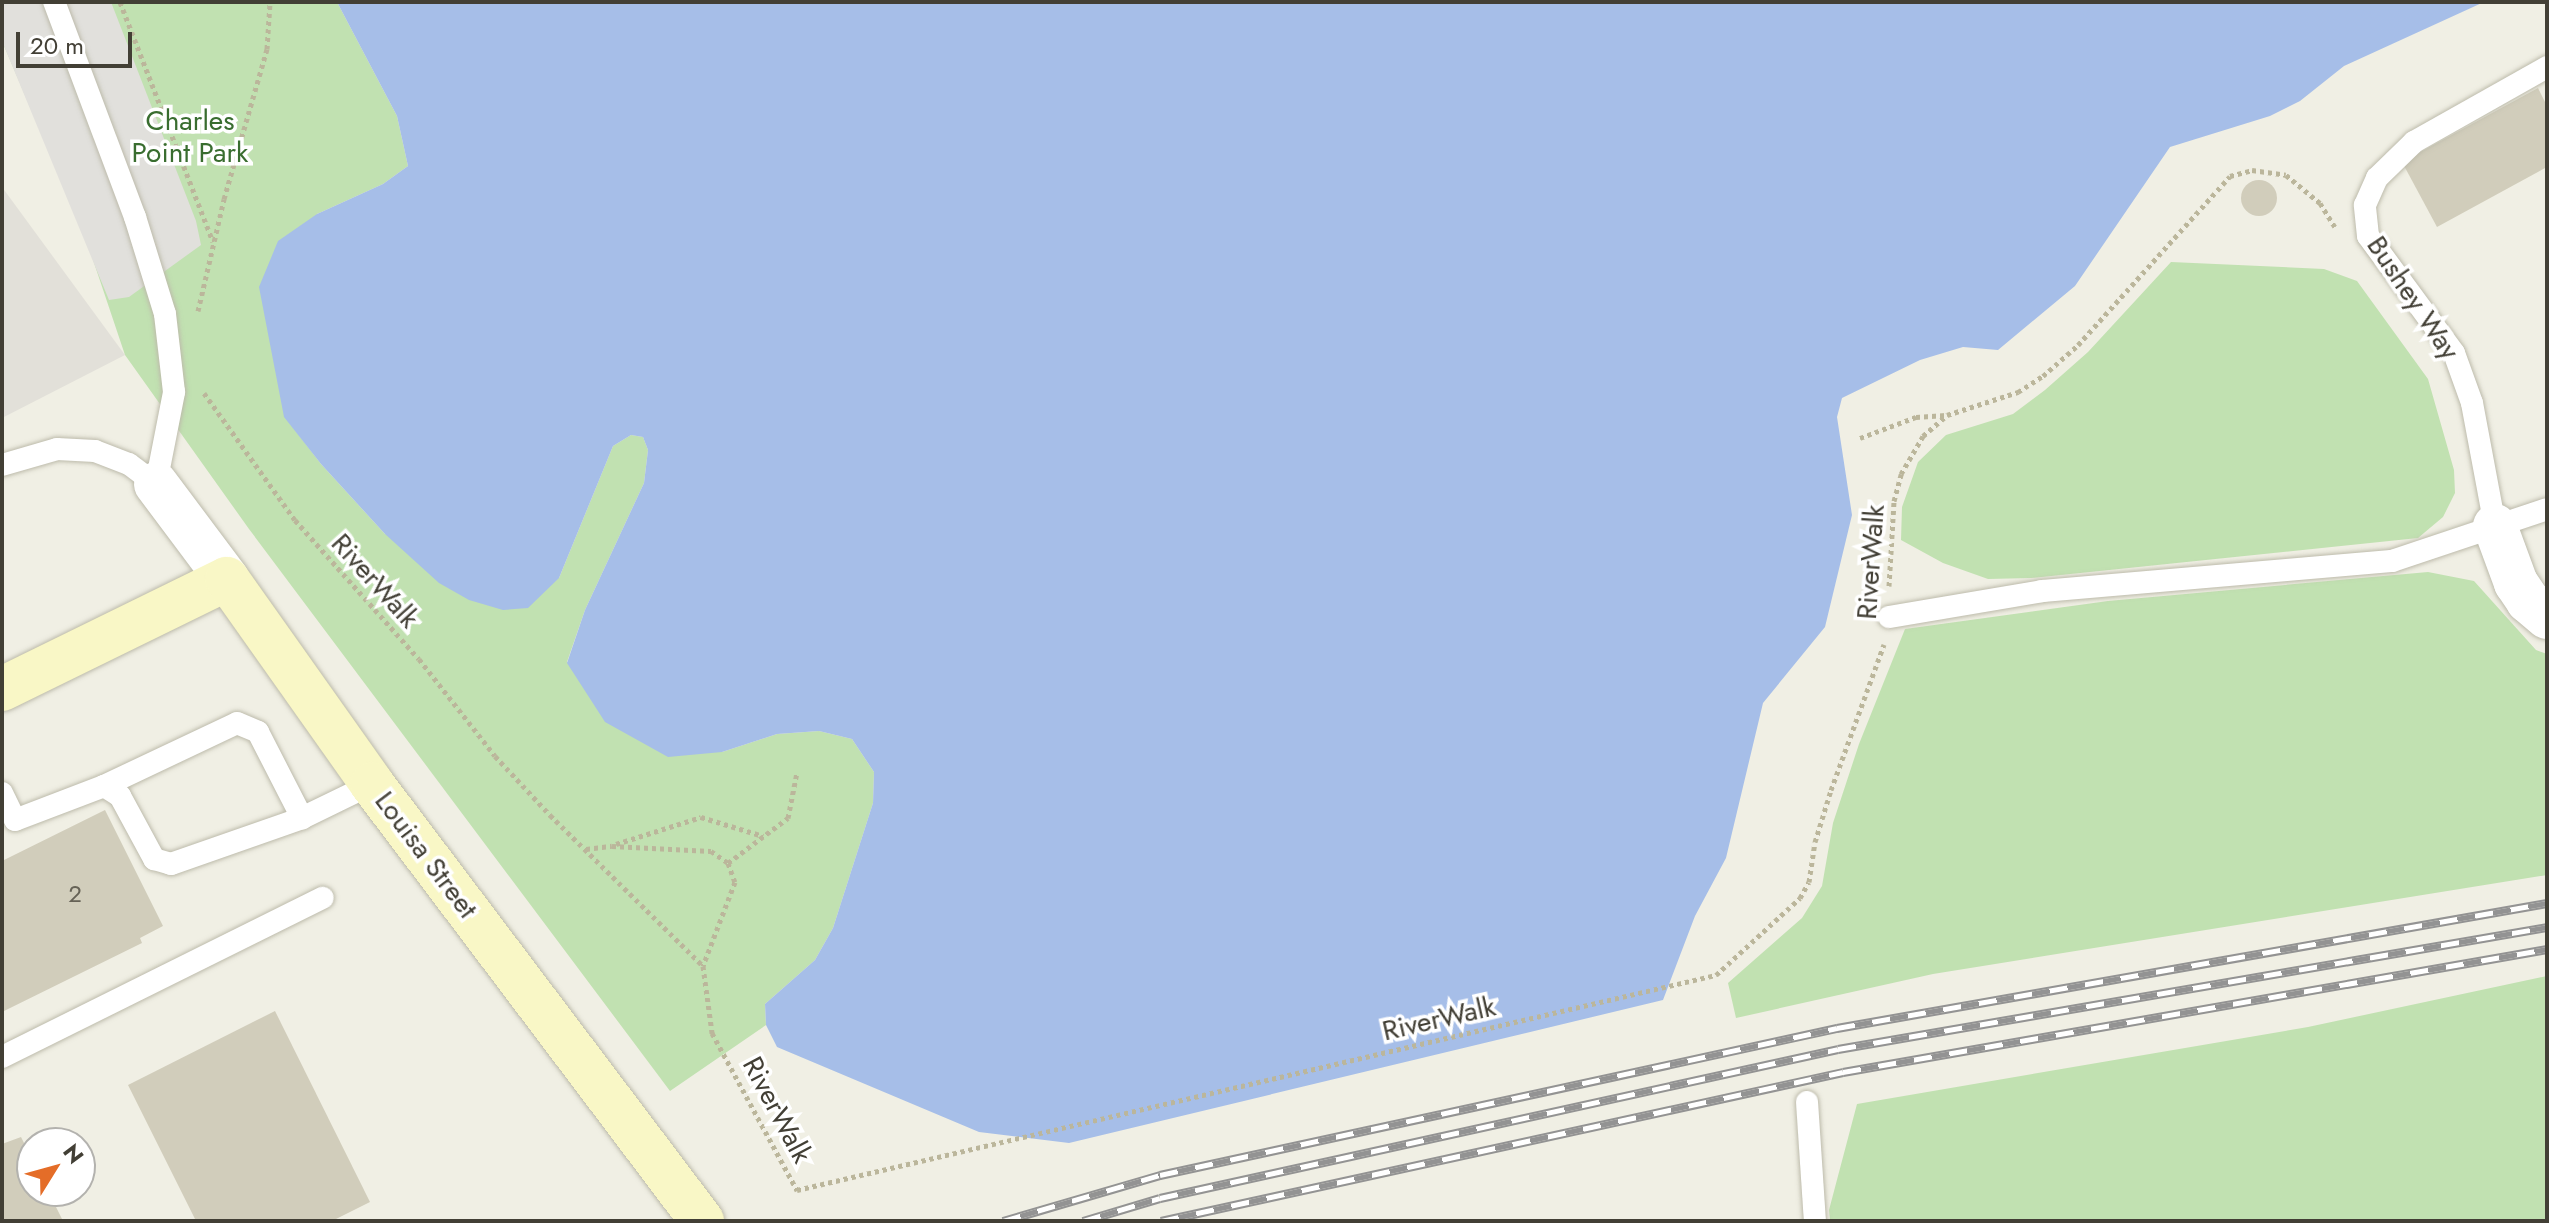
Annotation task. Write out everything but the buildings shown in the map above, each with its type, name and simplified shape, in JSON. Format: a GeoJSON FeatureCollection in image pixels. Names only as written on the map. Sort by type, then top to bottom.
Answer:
{"type":"FeatureCollection","features":[{"type":"Feature","properties":{"kind":"street","name":"Louisa Street"},"geometry":{"type":"LineString","coordinates":[[156,484],[372,784],[702,1221]]}},
{"type":"Feature","properties":{"kind":"street"},"geometry":{"type":"LineString","coordinates":[[2495,526],[2516,583],[2528,601],[2547,617]]}},
{"type":"Feature","properties":{"kind":"street"},"geometry":{"type":"LineString","coordinates":[[2,689],[227,579]]}},
{"type":"Feature","properties":{"kind":"lane"},"geometry":{"type":"LineString","coordinates":[[2,465],[57,449],[95,451],[129,464],[156,484],[174,392],[165,314],[135,217],[54,2]]}},
{"type":"Feature","properties":{"kind":"lane","name":"Bushey Way"},"geometry":{"type":"LineString","coordinates":[[2495,526],[2472,403],[2454,353],[2368,236],[2365,205],[2377,178],[2414,142],[2547,67]]}},
{"type":"Feature","properties":{"kind":"lane"},"geometry":{"type":"LineString","coordinates":[[1889,617],[2042,591],[2392,561],[2547,509]]}},
{"type":"Feature","properties":{"kind":"lane"},"geometry":{"type":"LineString","coordinates":[[2,793],[8,823],[104,786],[237,723],[258,732],[302,818]]}},
{"type":"Feature","properties":{"kind":"lane"},"geometry":{"type":"LineString","coordinates":[[104,786],[120,796],[154,859],[171,864],[302,818],[372,784]]}},
{"type":"Feature","properties":{"kind":"lane"},"geometry":{"type":"LineString","coordinates":[[2,1057],[323,898]]}},
{"type":"Feature","properties":{"kind":"lane"},"geometry":{"type":"LineString","coordinates":[[1807,1102],[1815,1221]]}},
{"type":"Feature","properties":{"kind":"path"},"geometry":{"type":"LineString","coordinates":[[120,2],[213,243]]}},
{"type":"Feature","properties":{"kind":"path"},"geometry":{"type":"LineString","coordinates":[[198,326],[199,298],[267,49],[270,2]]}},
{"type":"Feature","properties":{"kind":"path","name":"RiverWalk"},"geometry":{"type":"LineString","coordinates":[[196,381],[295,520],[419,659],[495,756],[703,966],[712,1033],[797,1190],[1716,975],[1800,898],[1812,872],[1819,829],[1886,638],[1890,535],[1901,474],[1923,436],[1947,415],[1997,401],[2043,376],[2078,345],[2230,176],[2252,170],[2286,175],[2320,203],[2342,239]]}},
{"type":"Feature","properties":{"kind":"path"},"geometry":{"type":"LineString","coordinates":[[1860,438],[1916,417],[1947,415]]}},
{"type":"Feature","properties":{"kind":"path"},"geometry":{"type":"LineString","coordinates":[[728,863],[788,818],[797,772]]}},
{"type":"Feature","properties":{"kind":"path"},"geometry":{"type":"LineString","coordinates":[[612,846],[701,817],[763,836]]}},
{"type":"Feature","properties":{"kind":"path"},"geometry":{"type":"LineString","coordinates":[[585,849],[612,846],[711,851],[728,863],[735,882],[703,966]]}},
{"type":"Feature","properties":{"kind":"shaded area"},"geometry":{"type":"Polygon","coordinates":[[[2,2],[111,2],[196,221],[201,245],[129,297],[109,300],[2,41],[2,2]]]}},
{"type":"Feature","properties":{"kind":"shaded area"},"geometry":{"type":"Polygon","coordinates":[[[2,187],[125,355],[2,418],[2,187]]]}},
{"type":"Feature","properties":{"kind":"green space","name":"Charles Point Park"},"geometry":{"type":"Polygon","coordinates":[[[2,2],[337,2],[397,116],[408,166],[383,184],[317,214],[277,371],[285,417],[321,464],[385,534],[559,578],[613,446],[631,435],[643,437],[648,450],[644,483],[585,610],[567,662],[722,752],[777,734],[819,731],[852,739],[874,772],[873,803],[833,928],[815,960],[765,1004],[766,1025],[670,1091],[249,529],[125,355],[86,239],[2,41],[2,2]]]}},
{"type":"Feature","properties":{"kind":"green space"},"geometry":{"type":"Polygon","coordinates":[[[2171,262],[2324,269],[2357,281],[2428,379],[2454,470],[2455,493],[2443,517],[2418,538],[2031,578],[1988,579],[1943,563],[1901,540],[1902,507],[1918,462],[1946,435],[2013,414],[2045,390],[2088,352],[2171,262]]]}},
{"type":"Feature","properties":{"kind":"green space"},"geometry":{"type":"Polygon","coordinates":[[[2428,572],[2474,581],[2536,650],[2547,654],[2547,875],[1933,974],[1736,1018],[1728,983],[1802,918],[1822,886],[1833,823],[1859,744],[1905,629],[2108,601],[2428,572]]]}},
{"type":"Feature","properties":{"kind":"green space"},"geometry":{"type":"Polygon","coordinates":[[[2547,976],[2547,1221],[1830,1221],[1829,1210],[1857,1104],[2308,1027],[2547,976]]]}},
{"type":"Feature","properties":{"kind":"water"},"geometry":{"type":"Polygon","coordinates":[[[337,2],[2484,2],[2344,66],[2300,101],[2270,116],[2170,147],[2075,286],[1998,350],[1963,347],[1920,360],[1842,398],[1837,417],[1852,515],[1825,627],[1763,703],[1726,858],[1695,916],[1663,1000],[1069,1143],[979,1132],[777,1047],[766,1025],[765,1004],[815,960],[833,928],[873,803],[874,772],[852,739],[819,731],[777,734],[722,752],[668,757],[605,722],[567,663],[585,610],[644,483],[648,450],[643,437],[631,435],[613,446],[559,578],[528,608],[503,610],[469,600],[439,583],[385,534],[321,464],[284,417],[259,287],[278,241],[317,214],[383,184],[408,166],[397,116],[337,2]]]}},
{"type":"Feature","properties":{"kind":"railway"},"geometry":{"type":"LineString","coordinates":[[1003,1221],[1160,1175],[1837,1028],[2547,903]]}},
{"type":"Feature","properties":{"kind":"railway"},"geometry":{"type":"LineString","coordinates":[[1083,1221],[1160,1198],[1838,1049],[2547,927]]}},
{"type":"Feature","properties":{"kind":"railway"},"geometry":{"type":"LineString","coordinates":[[1161,1221],[1843,1072],[2547,949]]}}]}
